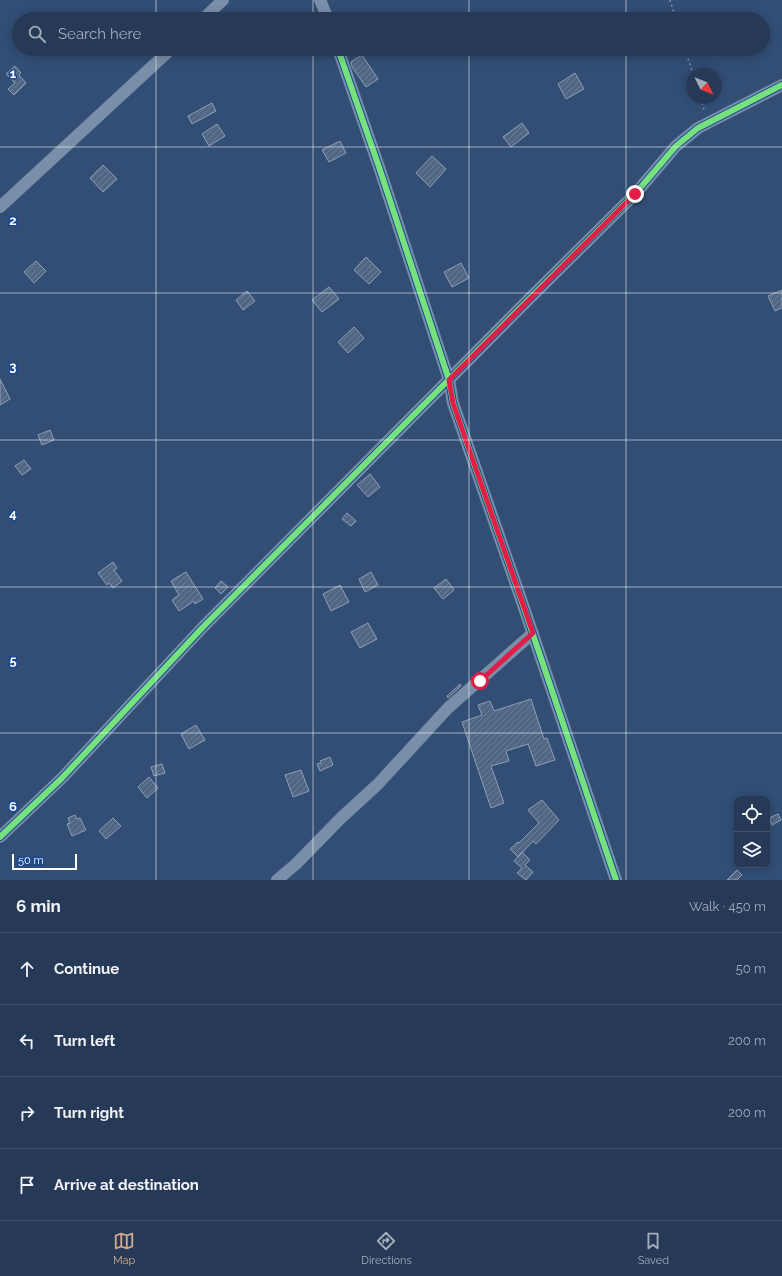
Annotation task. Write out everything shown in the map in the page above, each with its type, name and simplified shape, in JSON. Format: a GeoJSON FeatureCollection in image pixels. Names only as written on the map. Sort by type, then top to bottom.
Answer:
{"type":"FeatureCollection","features":[{"type":"Feature","properties":{"kind":"street"},"geometry":{"type":"LineString","coordinates":[[210,12],[223,0]]}},
{"type":"Feature","properties":{"kind":"street"},"geometry":{"type":"LineString","coordinates":[[320,0],[325,12]]}},
{"type":"Feature","properties":{"kind":"street"},"geometry":{"type":"LineString","coordinates":[[0,208],[163,56]]}},
{"type":"Feature","properties":{"kind":"street"},"geometry":{"type":"LineString","coordinates":[[340,56],[379,166],[449,380],[453,403],[533,633],[616,880]]}},
{"type":"Feature","properties":{"kind":"street"},"geometry":{"type":"LineString","coordinates":[[0,837],[62,778],[203,627],[635,194],[676,146],[698,128],[782,85]]}},
{"type":"Feature","properties":{"kind":"street"},"geometry":{"type":"LineString","coordinates":[[433,397],[453,403]]}},
{"type":"Feature","properties":{"kind":"street"},"geometry":{"type":"LineString","coordinates":[[277,880],[296,864],[341,818],[378,784],[448,708],[533,633]]}},
{"type":"Feature","properties":{"kind":"path"},"geometry":{"type":"LineString","coordinates":[[670,0],[674,12]]}},
{"type":"Feature","properties":{"kind":"path"},"geometry":{"type":"LineString","coordinates":[[687,56],[691,68]]}},
{"type":"Feature","properties":{"kind":"path"},"geometry":{"type":"LineString","coordinates":[[702,104],[704,110]]}},
{"type":"Feature","properties":{"kind":"building"},"geometry":{"type":"Polygon","coordinates":[[[363,56],[378,79],[366,87],[352,67],[351,62],[363,56]]]}},
{"type":"Feature","properties":{"kind":"building"},"geometry":{"type":"Polygon","coordinates":[[[15,66],[21,73],[19,75],[26,83],[14,95],[8,89],[15,83],[6,74],[15,66]]]}},
{"type":"Feature","properties":{"kind":"building"},"geometry":{"type":"Polygon","coordinates":[[[575,73],[584,89],[566,99],[558,84],[575,73]]]}},
{"type":"Feature","properties":{"kind":"building"},"geometry":{"type":"Polygon","coordinates":[[[212,103],[216,111],[192,124],[188,116],[212,103]]]}},
{"type":"Feature","properties":{"kind":"building"},"geometry":{"type":"Polygon","coordinates":[[[522,123],[529,133],[511,147],[503,137],[522,123]]]}},
{"type":"Feature","properties":{"kind":"building"},"geometry":{"type":"Polygon","coordinates":[[[217,124],[225,136],[209,146],[202,134],[217,124]]]}},
{"type":"Feature","properties":{"kind":"building"},"geometry":{"type":"Polygon","coordinates":[[[340,141],[346,153],[329,162],[322,150],[340,141]]]}},
{"type":"Feature","properties":{"kind":"building"},"geometry":{"type":"Polygon","coordinates":[[[432,156],[446,169],[430,187],[416,173],[432,156]]]}},
{"type":"Feature","properties":{"kind":"building"},"geometry":{"type":"Polygon","coordinates":[[[103,165],[117,179],[103,192],[90,178],[103,165]]]}},
{"type":"Feature","properties":{"kind":"building"},"geometry":{"type":"Polygon","coordinates":[[[366,257],[381,272],[369,284],[354,270],[366,257]]]}},
{"type":"Feature","properties":{"kind":"building"},"geometry":{"type":"Polygon","coordinates":[[[36,261],[46,271],[34,283],[24,272],[36,261]]]}},
{"type":"Feature","properties":{"kind":"building"},"geometry":{"type":"Polygon","coordinates":[[[461,263],[469,278],[452,287],[444,272],[461,263]]]}},
{"type":"Feature","properties":{"kind":"building"},"geometry":{"type":"Polygon","coordinates":[[[329,287],[339,299],[322,312],[312,300],[329,287]]]}},
{"type":"Feature","properties":{"kind":"building"},"geometry":{"type":"Polygon","coordinates":[[[782,290],[782,308],[775,311],[768,296],[782,290]]]}},
{"type":"Feature","properties":{"kind":"building"},"geometry":{"type":"Polygon","coordinates":[[[247,291],[255,301],[243,310],[236,300],[247,291]]]}},
{"type":"Feature","properties":{"kind":"building"},"geometry":{"type":"Polygon","coordinates":[[[354,327],[364,338],[348,353],[338,342],[354,327]]]}},
{"type":"Feature","properties":{"kind":"building"},"geometry":{"type":"Polygon","coordinates":[[[0,379],[10,399],[0,405],[0,379]]]}},
{"type":"Feature","properties":{"kind":"building"},"geometry":{"type":"Polygon","coordinates":[[[50,430],[54,440],[42,445],[38,435],[50,430]]]}},
{"type":"Feature","properties":{"kind":"building"},"geometry":{"type":"Polygon","coordinates":[[[24,460],[31,469],[22,475],[15,466],[24,460]]]}},
{"type":"Feature","properties":{"kind":"building"},"geometry":{"type":"Polygon","coordinates":[[[370,474],[380,487],[368,497],[357,485],[370,474]]]}},
{"type":"Feature","properties":{"kind":"building"},"geometry":{"type":"Polygon","coordinates":[[[347,513],[356,521],[351,526],[342,519],[347,513]]]}},
{"type":"Feature","properties":{"kind":"building"},"geometry":{"type":"Polygon","coordinates":[[[113,562],[117,568],[114,570],[122,581],[113,588],[109,583],[107,585],[98,573],[113,562]]]}},
{"type":"Feature","properties":{"kind":"building"},"geometry":{"type":"Polygon","coordinates":[[[186,572],[203,599],[195,604],[194,601],[179,611],[172,600],[179,595],[171,581],[186,572]]]}},
{"type":"Feature","properties":{"kind":"building"},"geometry":{"type":"Polygon","coordinates":[[[371,572],[378,585],[365,592],[359,579],[371,572]]]}},
{"type":"Feature","properties":{"kind":"building"},"geometry":{"type":"Polygon","coordinates":[[[446,579],[454,590],[443,599],[434,588],[446,579]]]}},
{"type":"Feature","properties":{"kind":"building"},"geometry":{"type":"Polygon","coordinates":[[[221,581],[228,587],[221,594],[215,588],[221,581]]]}},
{"type":"Feature","properties":{"kind":"building"},"geometry":{"type":"Polygon","coordinates":[[[340,585],[349,602],[331,611],[323,594],[340,585]]]}},
{"type":"Feature","properties":{"kind":"building"},"geometry":{"type":"Polygon","coordinates":[[[368,623],[377,639],[360,648],[351,632],[368,623]]]}},
{"type":"Feature","properties":{"kind":"building"},"geometry":{"type":"Polygon","coordinates":[[[460,684],[461,686],[448,698],[447,696],[460,684]]]}},
{"type":"Feature","properties":{"kind":"building"},"geometry":{"type":"Polygon","coordinates":[[[531,699],[544,739],[547,738],[555,760],[536,766],[528,744],[506,751],[509,761],[491,766],[504,803],[491,808],[462,722],[482,715],[478,705],[490,701],[494,711],[531,699]]]}},
{"type":"Feature","properties":{"kind":"building"},"geometry":{"type":"Polygon","coordinates":[[[196,725],[205,740],[189,749],[181,734],[196,725]]]}},
{"type":"Feature","properties":{"kind":"building"},"geometry":{"type":"Polygon","coordinates":[[[330,757],[333,765],[320,771],[317,764],[321,763],[320,761],[330,757]]]}},
{"type":"Feature","properties":{"kind":"building"},"geometry":{"type":"Polygon","coordinates":[[[162,764],[165,773],[154,776],[151,767],[162,764]]]}},
{"type":"Feature","properties":{"kind":"building"},"geometry":{"type":"Polygon","coordinates":[[[301,770],[309,791],[293,797],[285,775],[301,770]]]}},
{"type":"Feature","properties":{"kind":"building"},"geometry":{"type":"Polygon","coordinates":[[[149,777],[158,788],[147,798],[138,787],[149,777]]]}},
{"type":"Feature","properties":{"kind":"building"},"geometry":{"type":"Polygon","coordinates":[[[542,800],[559,820],[536,844],[533,841],[518,857],[510,849],[518,842],[519,843],[539,823],[528,810],[542,800]]]}},
{"type":"Feature","properties":{"kind":"building"},"geometry":{"type":"Polygon","coordinates":[[[778,814],[781,820],[772,825],[770,818],[778,814]]]}},
{"type":"Feature","properties":{"kind":"building"},"geometry":{"type":"Polygon","coordinates":[[[75,815],[77,819],[80,818],[86,830],[72,836],[67,824],[70,823],[68,818],[75,815]]]}},
{"type":"Feature","properties":{"kind":"building"},"geometry":{"type":"Polygon","coordinates":[[[113,818],[121,826],[106,839],[99,831],[113,818]]]}},
{"type":"Feature","properties":{"kind":"building"},"geometry":{"type":"Polygon","coordinates":[[[522,852],[530,860],[525,865],[533,872],[526,880],[517,873],[522,868],[514,861],[522,852]]]}},
{"type":"Feature","properties":{"kind":"building"},"geometry":{"type":"Polygon","coordinates":[[[737,870],[742,875],[737,880],[727,880],[737,870]]]}},
{"type":"Feature","properties":{"kind":"cycle path"},"geometry":{"type":"LineString","coordinates":[[340,56],[379,167],[449,380],[453,403],[616,880]]}},
{"type":"Feature","properties":{"kind":"cycle path"},"geometry":{"type":"LineString","coordinates":[[0,837],[62,778],[203,627],[635,194],[676,146],[698,128],[782,85]]}},
{"type":"Feature","properties":{"kind":"route"},"geometry":{"type":"LineString","coordinates":[[480,681],[533,633],[453,403],[449,380],[635,194]]}}]}
